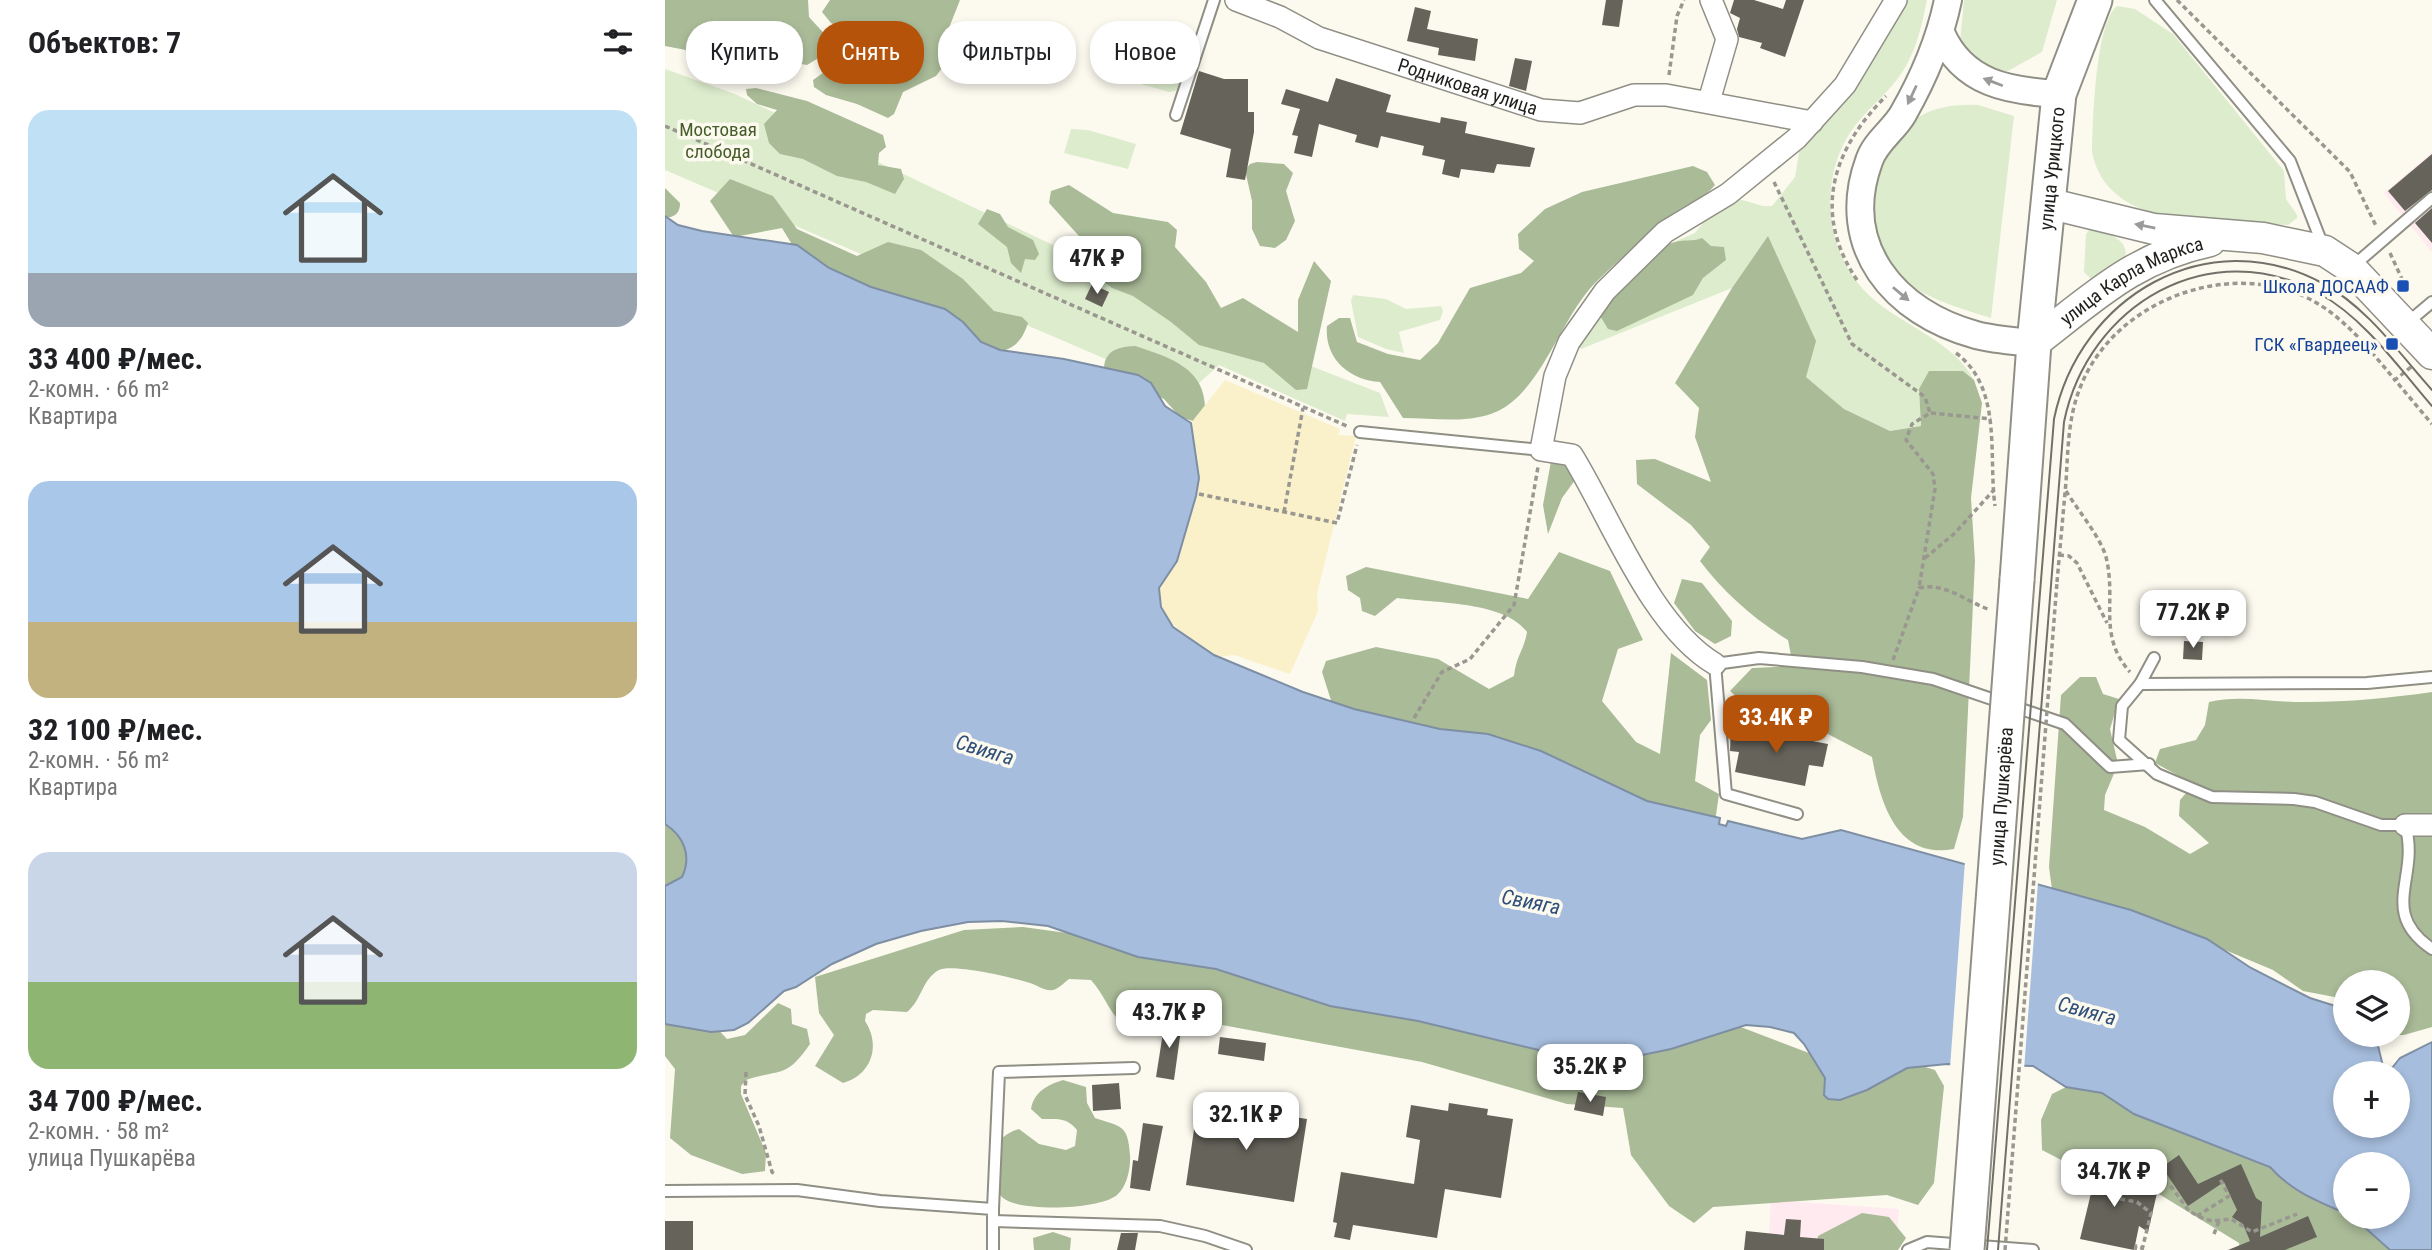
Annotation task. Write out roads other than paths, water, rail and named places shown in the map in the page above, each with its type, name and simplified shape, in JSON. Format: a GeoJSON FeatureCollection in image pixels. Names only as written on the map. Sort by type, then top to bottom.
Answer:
{"type":"FeatureCollection","features":[{"type":"Feature","properties":{"kind":"main road","name":"улица Урицкого"},"geometry":{"type":"LineString","coordinates":[[2034,344],[2059,94],[2095,0]]}},
{"type":"Feature","properties":{"kind":"main road","name":"улица Карла Маркса"},"geometry":{"type":"LineString","coordinates":[[2047,203],[2154,229],[2237,235],[2297,243],[2325,251],[2351,268],[2431,353]]}},
{"type":"Feature","properties":{"kind":"main road","name":"улица Карла Маркса"},"geometry":{"type":"LineString","coordinates":[[2034,344],[2125,273],[2151,258],[2184,247],[2237,235]]}},
{"type":"Feature","properties":{"kind":"main road","name":"улица Пушкарёва"},"geometry":{"type":"LineString","coordinates":[[1968,1250],[2034,344]]}},
{"type":"Feature","properties":{"kind":"street","name":"Родниковая улица"},"geometry":{"type":"LineString","coordinates":[[1236,0],[1280,17],[1319,38],[1541,110],[1580,113],[1634,95],[1666,95],[1812,122]]}},
{"type":"Feature","properties":{"kind":"street"},"geometry":{"type":"LineString","coordinates":[[1709,101],[1727,39],[1711,0]]}},
{"type":"Feature","properties":{"kind":"street"},"geometry":{"type":"LineString","coordinates":[[1715,664],[1697,653],[1655,602],[1572,455],[1541,450],[1555,376],[1569,342],[1605,291],[1665,232],[1728,194],[1812,122],[1845,85],[1896,0]]}},
{"type":"Feature","properties":{"kind":"street"},"geometry":{"type":"LineString","coordinates":[[1948,0],[1941,33],[1902,116],[1870,158],[1860,190],[1858,214],[1861,232],[1873,263],[1884,279],[1920,309],[1976,335],[2034,344]]}},
{"type":"Feature","properties":{"kind":"street"},"geometry":{"type":"LineString","coordinates":[[1941,33],[1959,65],[1979,76],[2025,92],[2059,94]]}},
{"type":"Feature","properties":{"kind":"street"},"geometry":{"type":"LineString","coordinates":[[2405,825],[2432,825]]}},
{"type":"Feature","properties":{"kind":"lane"},"geometry":{"type":"LineString","coordinates":[[1176,115],[1214,0]]}},
{"type":"Feature","properties":{"kind":"lane"},"geometry":{"type":"LineString","coordinates":[[2155,0],[2290,161],[2325,251]]}},
{"type":"Feature","properties":{"kind":"lane"},"geometry":{"type":"LineString","coordinates":[[2351,268],[2432,198]]}},
{"type":"Feature","properties":{"kind":"lane"},"geometry":{"type":"LineString","coordinates":[[2405,324],[2432,302]]}},
{"type":"Feature","properties":{"kind":"lane"},"geometry":{"type":"LineString","coordinates":[[1360,432],[1541,450]]}},
{"type":"Feature","properties":{"kind":"lane"},"geometry":{"type":"LineString","coordinates":[[1797,814],[1726,794],[1715,664],[1759,658],[1889,671],[1934,679],[2065,724],[2110,767],[2149,764]]}},
{"type":"Feature","properties":{"kind":"lane"},"geometry":{"type":"LineString","coordinates":[[2154,658],[2140,684],[2122,706],[2119,740],[2149,764],[2157,774],[2173,783],[2212,797],[2315,802],[2381,825],[2405,825],[2410,859],[2402,910],[2411,933],[2432,949]]}},
{"type":"Feature","properties":{"kind":"lane"},"geometry":{"type":"LineString","coordinates":[[2140,684],[2367,683],[2432,677]]}},
{"type":"Feature","properties":{"kind":"lane"},"geometry":{"type":"LineString","coordinates":[[993,1250],[999,1072],[1134,1068]]}},
{"type":"Feature","properties":{"kind":"lane"},"geometry":{"type":"LineString","coordinates":[[665,1191],[797,1190],[880,1201],[993,1209]]}},
{"type":"Feature","properties":{"kind":"lane"},"geometry":{"type":"LineString","coordinates":[[993,1221],[1160,1226],[1205,1236],[1246,1250]]}},
{"type":"Feature","properties":{"kind":"lane"},"geometry":{"type":"LineString","coordinates":[[1908,1250],[1927,1242],[2032,1250]]}},
{"type":"Feature","properties":{"kind":"water","name":"Свияга"},"geometry":{"type":"Polygon","coordinates":[[[665,216],[678,225],[702,231],[797,245],[829,268],[871,287],[945,309],[963,322],[981,342],[1000,350],[1064,359],[1138,375],[1151,383],[1165,406],[1191,423],[1199,478],[1177,561],[1159,588],[1161,607],[1173,627],[1214,655],[1303,692],[1354,709],[1440,729],[1488,734],[1541,751],[1647,801],[1720,818],[1719,824],[1726,826],[1728,821],[1802,839],[1841,830],[2131,910],[2207,939],[2251,968],[2310,998],[2333,1005],[2333,1047],[2378,1047],[2382,1061],[2333,1061],[2333,1138],[2410,1138],[2410,1061],[2398,1061],[2432,1042],[2432,1250],[2390,1250],[2367,1229],[2410,1229],[2410,1152],[2333,1152],[2333,1208],[2296,1189],[2270,1167],[2134,1114],[2102,1093],[2066,1087],[2033,1066],[1947,1064],[1907,1068],[1867,1090],[1840,1100],[1828,1099],[1824,1095],[1825,1078],[1804,1044],[1794,1033],[1770,1027],[1746,1025],[1671,1049],[1623,1059],[1543,1051],[1418,1021],[1330,1006],[1216,969],[1138,957],[1048,926],[1002,921],[968,922],[921,931],[876,944],[832,964],[796,987],[784,991],[748,1023],[734,1030],[711,1032],[665,1024],[665,886],[682,877],[686,862],[684,847],[672,829],[665,824],[665,216]]]}},
{"type":"Feature","properties":{"kind":"tram line"},"geometry":{"type":"LineString","coordinates":[[1987,1250],[2054,419],[2068,376],[2090,338],[2119,306],[2154,282],[2193,267],[2235,261],[2278,266],[2322,283],[2338,293],[2368,318],[2432,390]]}},
{"type":"Feature","properties":{"kind":"tram line"},"geometry":{"type":"LineString","coordinates":[[1998,1250],[2064,422],[2077,380],[2099,344],[2127,314],[2160,291],[2197,276],[2237,271],[2278,277],[2320,294],[2336,304],[2366,330],[2432,406]]}},
{"type":"Feature","properties":{"kind":"place","name":"Школа ДОСААФ"},"geometry":{"type":"Point","coordinates":[2403,286]}},
{"type":"Feature","properties":{"kind":"place","name":"ГСК «Гвардеец»"},"geometry":{"type":"Point","coordinates":[2392,344]}},
{"type":"Feature","properties":{"kind":"park label","name":"Мостовая слобода"},"geometry":{"type":"Point","coordinates":[718,140]}}]}
